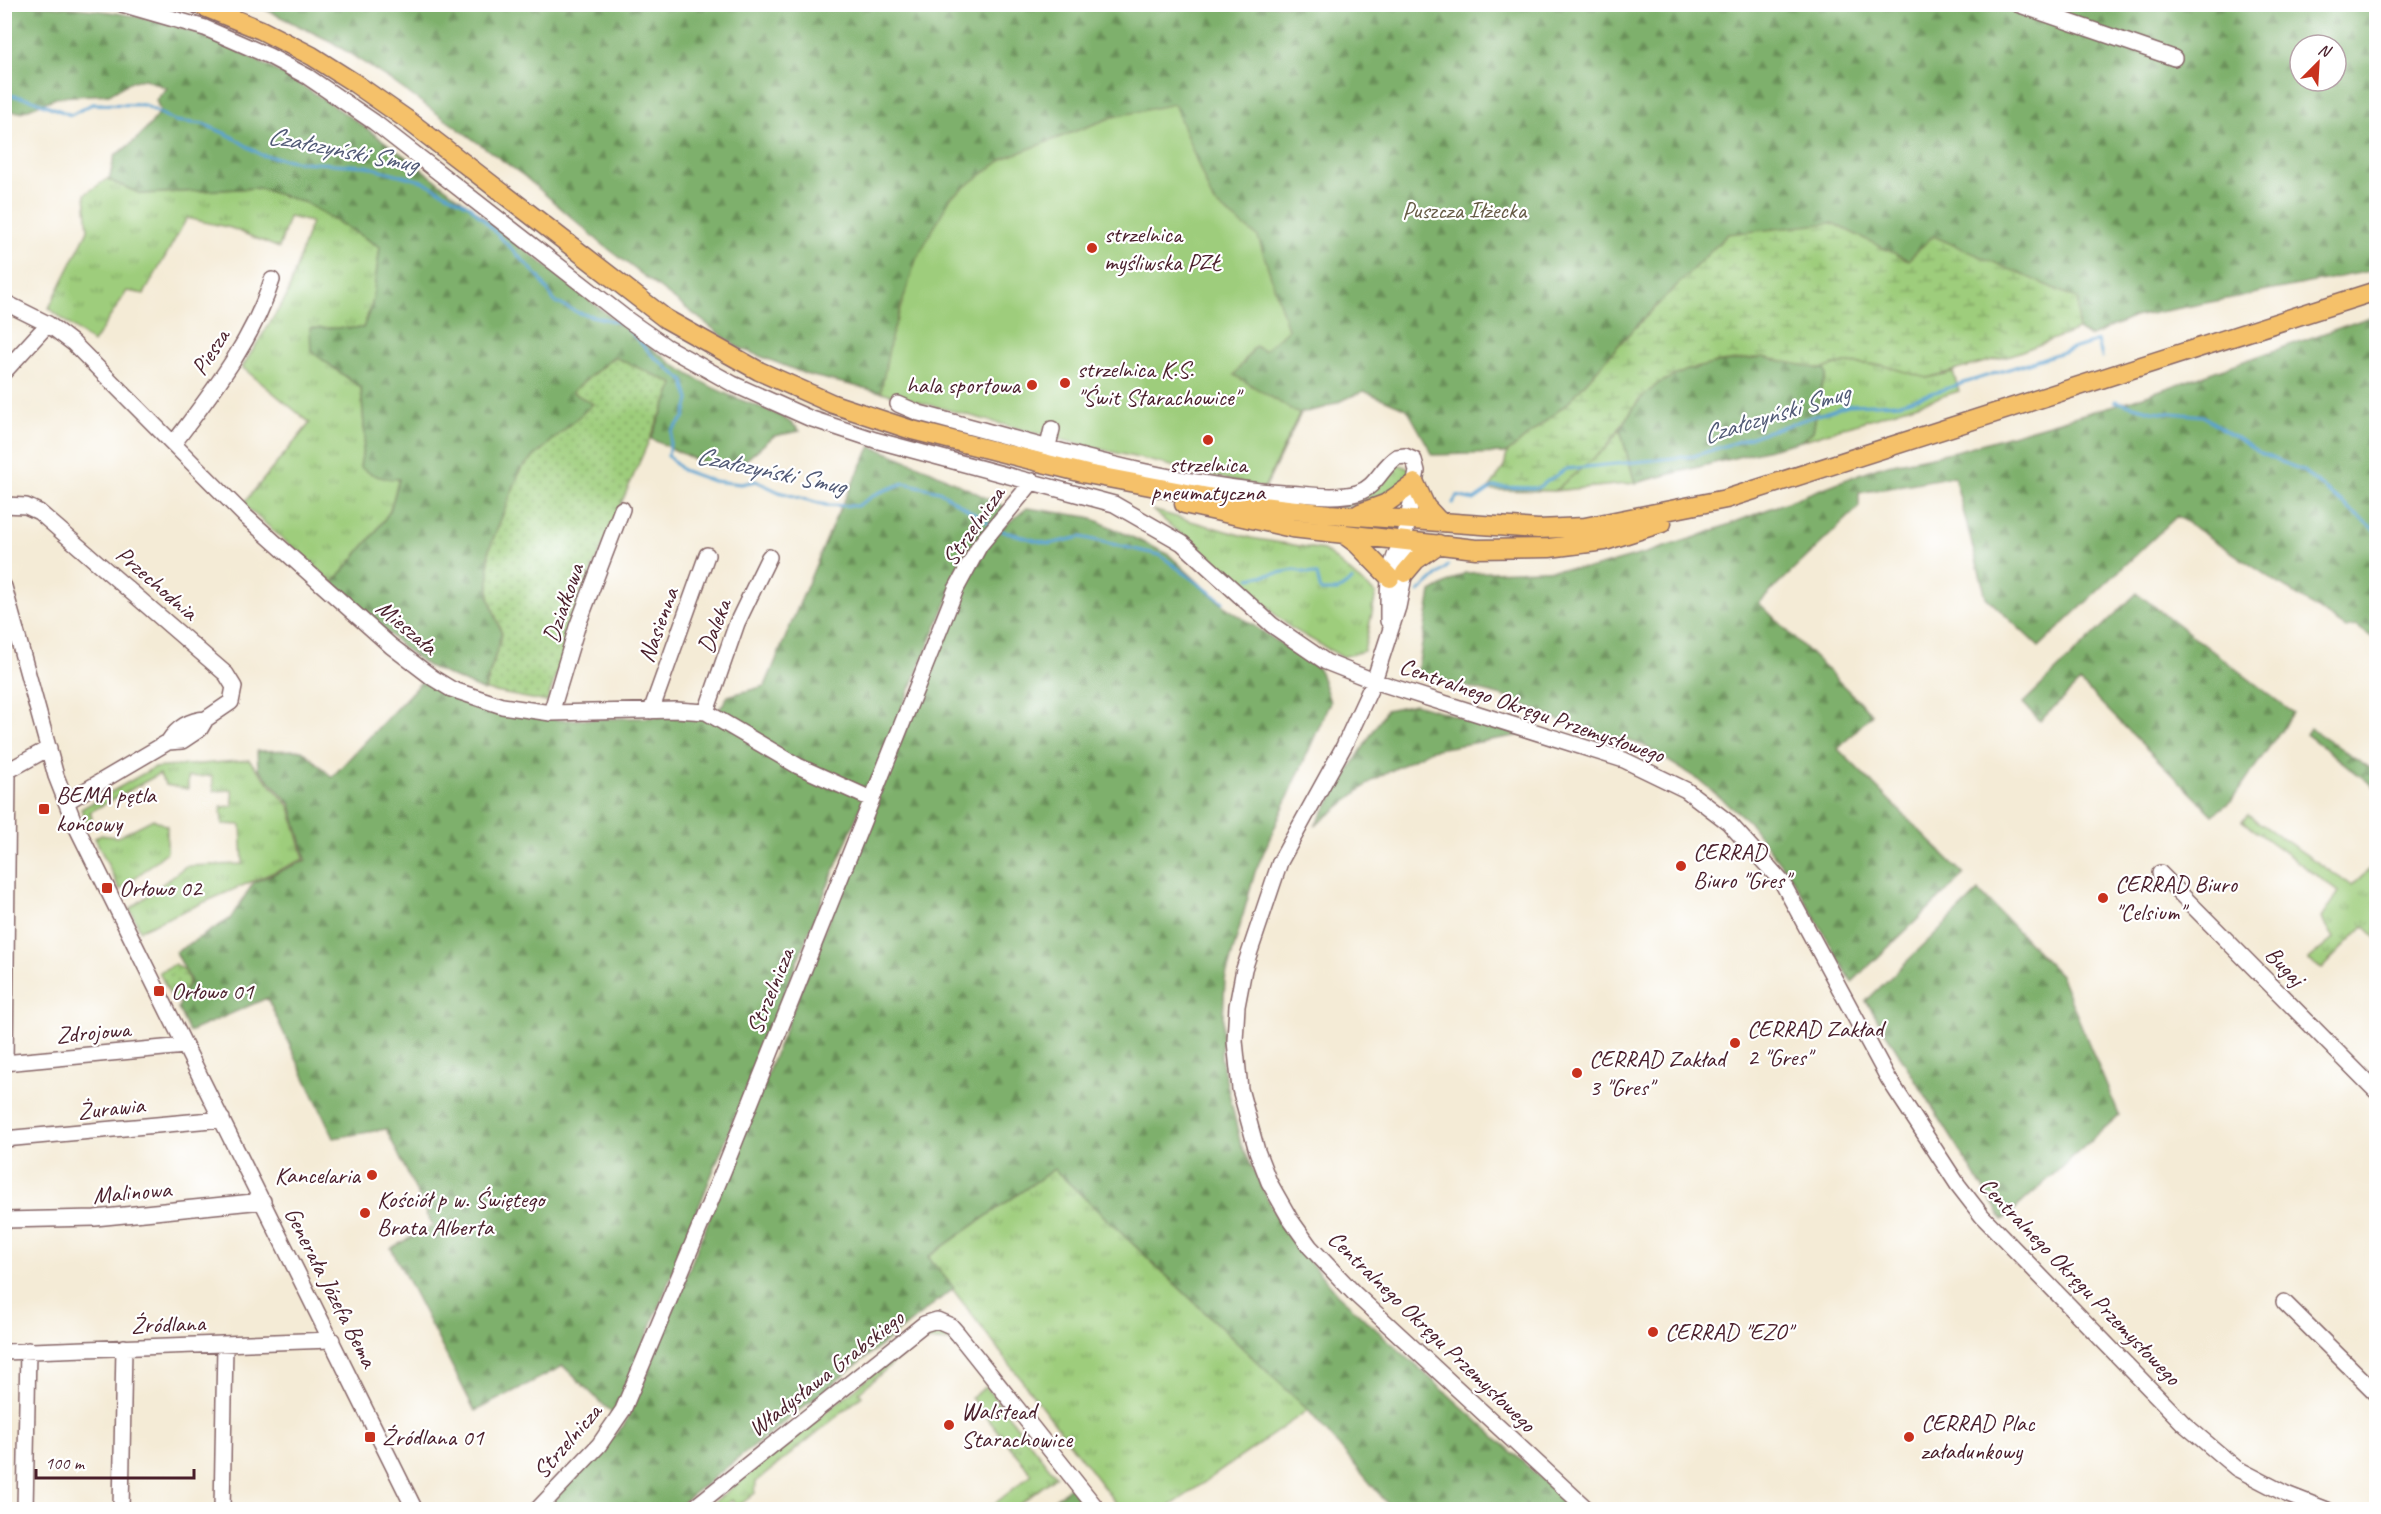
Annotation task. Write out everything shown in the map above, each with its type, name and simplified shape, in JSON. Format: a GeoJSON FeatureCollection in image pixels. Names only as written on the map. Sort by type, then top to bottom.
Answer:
{"type":"FeatureCollection","features":[{"type":"Feature","properties":{"kind":"main road"},"geometry":{"type":"LineString","coordinates":[[197,4],[292,46],[353,82],[409,121],[666,320],[708,344],[833,404],[912,430],[1088,474],[1245,504],[1353,516],[1539,529],[1585,527],[1716,502]]}},
{"type":"Feature","properties":{"kind":"main road"},"geometry":{"type":"LineString","coordinates":[[1088,474],[1160,499],[1227,515],[1292,528],[1344,535],[1513,549],[1549,548],[1605,541],[1684,516],[1716,502],[2376,291]]}},
{"type":"Feature","properties":{"kind":"main road"},"geometry":{"type":"LineString","coordinates":[[1353,516],[1385,504],[1415,483],[1426,507],[1440,522]]}},
{"type":"Feature","properties":{"kind":"main road"},"geometry":{"type":"LineString","coordinates":[[1344,535],[1397,575],[1439,544]]}},
{"type":"Feature","properties":{"kind":"street"},"geometry":{"type":"LineString","coordinates":[[122,4],[205,28],[308,77],[374,122],[628,320],[665,346],[733,384],[809,418],[875,440],[1114,504],[1141,517],[1182,543],[1272,625],[1297,644],[1326,662],[1374,681],[1398,607],[1397,575],[1408,557],[1404,541],[1415,483],[1414,459],[1405,456],[1390,461],[1379,478],[1362,491],[1341,496],[1215,486],[1167,477],[919,413],[898,404]]}},
{"type":"Feature","properties":{"kind":"street"},"geometry":{"type":"LineString","coordinates":[[2018,4],[2174,58]]}},
{"type":"Feature","properties":{"kind":"street","name":"Piesza"},"geometry":{"type":"LineString","coordinates":[[174,443],[240,351],[264,306],[272,280]]}},
{"type":"Feature","properties":{"kind":"street","name":"Mieszała"},"geometry":{"type":"LineString","coordinates":[[4,302],[48,324],[104,372],[245,516],[423,672],[470,696],[502,706],[551,713],[706,712],[798,766],[871,799]]}},
{"type":"Feature","properties":{"kind":"street"},"geometry":{"type":"LineString","coordinates":[[4,372],[48,324]]}},
{"type":"Feature","properties":{"kind":"street"},"geometry":{"type":"LineString","coordinates":[[1048,446],[1052,429]]}},
{"type":"Feature","properties":{"kind":"street","name":"Strzelnicza"},"geometry":{"type":"LineString","coordinates":[[537,1509],[605,1437],[628,1400],[724,1169],[956,589],[971,561],[1032,481]]}},
{"type":"Feature","properties":{"kind":"street","name":"Przechodnia"},"geometry":{"type":"LineString","coordinates":[[4,505],[26,506],[39,512],[226,674],[234,687],[232,700],[206,719],[195,719],[176,730],[168,742],[66,802]]}},
{"type":"Feature","properties":{"kind":"street","name":"Działkowa"},"geometry":{"type":"LineString","coordinates":[[551,713],[577,627],[622,509]]}},
{"type":"Feature","properties":{"kind":"street","name":"Nasienna"},"geometry":{"type":"LineString","coordinates":[[651,711],[707,555]]}},
{"type":"Feature","properties":{"kind":"street","name":"Daleka"},"geometry":{"type":"LineString","coordinates":[[706,712],[737,623],[769,557]]}},
{"type":"Feature","properties":{"kind":"street","name":"Generała Józefa Bema"},"geometry":{"type":"LineString","coordinates":[[4,588],[66,802],[415,1509]]}},
{"type":"Feature","properties":{"kind":"street","name":"Centralnego Okręgu Przemysłowego"},"geometry":{"type":"LineString","coordinates":[[1588,1509],[1321,1260],[1290,1219],[1269,1182],[1243,1104],[1237,1073],[1236,1018],[1239,994],[1252,944],[1283,856],[1344,746],[1374,681],[1624,760],[1686,790],[1728,822],[1782,882],[1888,1078],[1982,1216],[2184,1424],[2236,1468],[2286,1494],[2327,1509]]}},
{"type":"Feature","properties":{"kind":"street"},"geometry":{"type":"LineString","coordinates":[[5,1063],[6,772],[49,748]]}},
{"type":"Feature","properties":{"kind":"street","name":"Bugaj"},"geometry":{"type":"LineString","coordinates":[[2160,873],[2376,1091]]}},
{"type":"Feature","properties":{"kind":"street","name":"Zdrojowa"},"geometry":{"type":"LineString","coordinates":[[5,1063],[185,1046]]}},
{"type":"Feature","properties":{"kind":"street","name":"Żurawia"},"geometry":{"type":"LineString","coordinates":[[4,1139],[222,1119]]}},
{"type":"Feature","properties":{"kind":"street","name":"Malinowa"},"geometry":{"type":"LineString","coordinates":[[4,1220],[95,1218],[263,1201]]}},
{"type":"Feature","properties":{"kind":"street"},"geometry":{"type":"LineString","coordinates":[[2284,1302],[2376,1393]]}},
{"type":"Feature","properties":{"kind":"street","name":"Władysława Grabskiego"},"geometry":{"type":"LineString","coordinates":[[691,1509],[924,1324],[937,1320],[951,1326],[958,1334],[1098,1509]]}},
{"type":"Feature","properties":{"kind":"street","name":"Źródlana"},"geometry":{"type":"LineString","coordinates":[[4,1352],[332,1340]]}},
{"type":"Feature","properties":{"kind":"street"},"geometry":{"type":"LineString","coordinates":[[222,1509],[225,1345]]}},
{"type":"Feature","properties":{"kind":"street"},"geometry":{"type":"LineString","coordinates":[[121,1509],[124,1347]]}},
{"type":"Feature","properties":{"kind":"street"},"geometry":{"type":"LineString","coordinates":[[25,1509],[28,1350]]}},
{"type":"Feature","properties":{"kind":"green space"},"geometry":{"type":"Polygon","coordinates":[[[4,5],[76,8],[151,20],[196,33],[266,65],[331,104],[393,148],[673,364],[731,396],[777,414],[800,431],[774,436],[741,464],[713,468],[651,439],[674,384],[613,357],[572,392],[594,404],[521,469],[489,550],[489,597],[502,634],[484,691],[428,666],[404,648],[333,583],[390,511],[399,479],[378,476],[360,467],[365,437],[361,388],[311,351],[310,328],[363,328],[372,304],[380,247],[306,203],[258,188],[141,194],[109,180],[115,155],[135,141],[151,124],[160,111],[156,100],[167,88],[145,79],[132,81],[109,94],[58,97],[21,112],[5,111],[4,5]]]}},
{"type":"Feature","properties":{"kind":"green space","name":"Puszcza Iłżecka"},"geometry":{"type":"Polygon","coordinates":[[[256,5],[2376,5],[2376,270],[2134,317],[2089,337],[2078,330],[2078,299],[1908,260],[1880,248],[1728,234],[1625,338],[1568,403],[1507,453],[1433,455],[1407,409],[1364,391],[1324,408],[1301,413],[1265,488],[1228,431],[1235,359],[1243,364],[1255,346],[885,373],[881,392],[808,375],[737,347],[602,244],[524,176],[389,79],[332,42],[256,5]]]}},
{"type":"Feature","properties":{"kind":"green space"},"geometry":{"type":"Polygon","coordinates":[[[1174,104],[1213,202],[1258,237],[1288,329],[1264,351],[1255,346],[1234,375],[1299,414],[1264,488],[1054,438],[881,392],[891,338],[916,260],[951,197],[1005,158],[1113,117],[1174,104]]]}},
{"type":"Feature","properties":{"kind":"green space"},"geometry":{"type":"Polygon","coordinates":[[[110,177],[109,180],[141,194],[258,188],[306,203],[380,247],[372,304],[363,328],[311,351],[361,388],[365,437],[360,467],[378,477],[399,478],[390,511],[333,583],[243,504],[310,423],[242,367],[287,296],[311,222],[289,217],[279,248],[231,228],[187,218],[144,294],[127,291],[93,343],[49,308],[88,230],[85,194],[110,177]]]}},
{"type":"Feature","properties":{"kind":"green space"},"geometry":{"type":"Polygon","coordinates":[[[1832,223],[1908,260],[1933,236],[2078,299],[2078,330],[2011,355],[1927,378],[1882,365],[1845,363],[1820,369],[1763,357],[1720,362],[1687,370],[1659,383],[1638,401],[1606,448],[1554,491],[1488,490],[1504,467],[1507,453],[1568,403],[1625,338],[1728,234],[1832,223]]]}},
{"type":"Feature","properties":{"kind":"green space"},"geometry":{"type":"Polygon","coordinates":[[[2376,315],[2376,640],[2356,626],[2346,628],[2177,516],[2039,647],[1986,597],[1954,476],[1859,493],[1859,507],[1759,603],[1872,714],[1838,749],[1964,875],[1852,982],[1795,883],[1748,821],[1699,780],[1643,745],[1573,726],[1506,697],[1417,674],[1431,592],[1465,573],[1593,568],[1646,553],[1696,537],[1878,467],[1956,451],[2132,400],[2376,315]]]}},
{"type":"Feature","properties":{"kind":"green space"},"geometry":{"type":"Polygon","coordinates":[[[614,357],[674,384],[594,565],[547,702],[485,690],[502,634],[489,597],[489,550],[521,469],[593,404],[572,392],[614,357]]]}},
{"type":"Feature","properties":{"kind":"green space"},"geometry":{"type":"Polygon","coordinates":[[[1763,357],[1825,368],[1826,376],[1821,387],[1813,431],[1801,441],[1635,483],[1620,429],[1649,390],[1663,380],[1695,368],[1763,357]]]}},
{"type":"Feature","properties":{"kind":"green space"},"geometry":{"type":"Polygon","coordinates":[[[1845,363],[1882,365],[1927,378],[1953,372],[1959,391],[1801,441],[1813,431],[1821,387],[1826,376],[1825,368],[1845,363]]]}},
{"type":"Feature","properties":{"kind":"green space"},"geometry":{"type":"Polygon","coordinates":[[[1620,429],[1635,483],[1554,491],[1606,448],[1620,429]]]}},
{"type":"Feature","properties":{"kind":"green space"},"geometry":{"type":"Polygon","coordinates":[[[871,446],[923,467],[1005,507],[958,575],[823,897],[615,1416],[563,1366],[475,1411],[391,1248],[433,1226],[386,1129],[334,1138],[267,998],[189,1032],[178,1008],[190,980],[176,952],[230,919],[254,882],[306,860],[291,805],[258,768],[257,751],[302,750],[332,777],[424,679],[507,711],[558,720],[664,717],[713,719],[728,696],[765,686],[835,519],[871,446]]]}},
{"type":"Feature","properties":{"kind":"green space"},"geometry":{"type":"Polygon","coordinates":[[[1400,465],[1409,468],[1409,475],[1402,488],[1361,503],[1334,508],[1361,500],[1361,497],[1381,485],[1395,467],[1400,465]]]}},
{"type":"Feature","properties":{"kind":"green space"},"geometry":{"type":"Polygon","coordinates":[[[1027,508],[1089,517],[1168,554],[1224,606],[1319,669],[1330,702],[1255,872],[1225,980],[1221,1058],[1241,1145],[1284,1231],[1337,1294],[1575,1509],[1392,1509],[1308,1410],[1054,1169],[928,1257],[954,1288],[674,1509],[544,1510],[624,1425],[640,1391],[967,576],[991,537],[1027,508]]]}},
{"type":"Feature","properties":{"kind":"green space"},"geometry":{"type":"Polygon","coordinates":[[[1152,510],[1251,538],[1324,550],[1376,594],[1364,651],[1342,657],[1291,628],[1152,510]]]}},
{"type":"Feature","properties":{"kind":"green space"},"geometry":{"type":"Polygon","coordinates":[[[2137,593],[2293,713],[2232,800],[2213,815],[2080,682],[2040,721],[2023,703],[2137,593]]]}},
{"type":"Feature","properties":{"kind":"green space"},"geometry":{"type":"Polygon","coordinates":[[[1415,704],[1521,735],[1431,750],[1373,780],[1315,826],[1386,710],[1415,704]]]}},
{"type":"Feature","properties":{"kind":"green space"},"geometry":{"type":"Polygon","coordinates":[[[2310,728],[2376,772],[2376,788],[2306,734],[2310,728]]]}},
{"type":"Feature","properties":{"kind":"green space"},"geometry":{"type":"Polygon","coordinates":[[[249,760],[290,807],[304,859],[140,930],[130,909],[186,866],[243,864],[241,825],[222,824],[221,807],[233,806],[232,790],[214,791],[212,776],[188,777],[188,789],[166,785],[159,774],[90,812],[92,818],[88,824],[81,809],[153,768],[249,760]]]}},
{"type":"Feature","properties":{"kind":"green space"},"geometry":{"type":"Polygon","coordinates":[[[2248,815],[2352,886],[2371,868],[2376,873],[2376,938],[2364,926],[2322,968],[2308,960],[2334,938],[2322,918],[2339,892],[2242,821],[2248,815]]]}},
{"type":"Feature","properties":{"kind":"green space"},"geometry":{"type":"Polygon","coordinates":[[[153,819],[167,826],[167,852],[120,890],[95,838],[100,835],[118,837],[153,819]]]}},
{"type":"Feature","properties":{"kind":"green space"},"geometry":{"type":"Polygon","coordinates":[[[1979,891],[2060,975],[2119,1115],[2003,1220],[1866,1001],[1979,891]]]}},
{"type":"Feature","properties":{"kind":"green space"},"geometry":{"type":"Polygon","coordinates":[[[175,964],[184,970],[189,981],[180,1001],[173,1001],[159,972],[175,964]]]}},
{"type":"Feature","properties":{"kind":"green space"},"geometry":{"type":"Polygon","coordinates":[[[1054,1169],[1308,1410],[1166,1509],[1120,1509],[928,1257],[1054,1169]]]}},
{"type":"Feature","properties":{"kind":"green space"},"geometry":{"type":"Polygon","coordinates":[[[922,1335],[945,1335],[951,1342],[921,1340],[859,1392],[862,1396],[756,1482],[755,1493],[737,1507],[732,1500],[720,1509],[704,1510],[922,1335]]]}},
{"type":"Feature","properties":{"kind":"green space"},"geometry":{"type":"Polygon","coordinates":[[[986,1387],[1056,1476],[1014,1509],[988,1509],[1032,1474],[971,1398],[986,1387]]]}},
{"type":"Feature","properties":{"kind":"green space"},"geometry":{"type":"Polygon","coordinates":[[[1072,1485],[1091,1510],[1042,1510],[1072,1485]]]}},
{"type":"Feature","properties":{"kind":"waterway","name":"Czałczyński Smug"},"geometry":{"type":"LineString","coordinates":[[4,94],[30,99],[71,115],[92,104],[144,105],[175,121],[203,124],[229,135],[261,155],[300,162],[366,166],[422,181],[470,206],[539,277],[555,302],[579,313],[622,323],[652,355],[684,381],[689,400],[684,418],[672,431],[668,456],[682,470],[713,481],[741,484],[756,481],[779,492],[826,505],[857,506],[878,493],[904,483],[939,491],[992,525]]}},
{"type":"Feature","properties":{"kind":"waterway","name":"Czałczyński Smug"},"geometry":{"type":"LineString","coordinates":[[1453,503],[1457,496],[1474,500],[1493,487],[1537,488],[1566,469],[1694,456],[1848,405],[1900,403],[2098,341],[2102,357]]}},
{"type":"Feature","properties":{"kind":"waterway","name":"Czałczyński Smug"},"geometry":{"type":"LineString","coordinates":[[2115,401],[2152,411],[2203,416],[2261,454],[2302,470],[2376,531]]}},
{"type":"Feature","properties":{"kind":"waterway","name":"Czałczyński Smug"},"geometry":{"type":"LineString","coordinates":[[1002,531],[1049,544],[1081,537],[1160,555],[1223,602]]}},
{"type":"Feature","properties":{"kind":"waterway","name":"Czałczyński Smug"},"geometry":{"type":"LineString","coordinates":[[1419,592],[1448,566]]}},
{"type":"Feature","properties":{"kind":"waterway","name":"Czałczyński Smug"},"geometry":{"type":"LineString","coordinates":[[1250,578],[1295,570],[1317,575],[1321,591],[1337,591],[1352,580]]}},
{"type":"Feature","properties":{"kind":"place","name":"strzelnica myśliwska PZŁ"},"geometry":{"type":"Point","coordinates":[1092,248]}},
{"type":"Feature","properties":{"kind":"place","name":"strzelnica K.S. \"Świt Starachowice\""},"geometry":{"type":"Point","coordinates":[1065,383]}},
{"type":"Feature","properties":{"kind":"place","name":"hala sportowa"},"geometry":{"type":"Point","coordinates":[1032,385]}},
{"type":"Feature","properties":{"kind":"place","name":"strzelnica pneumatyczna"},"geometry":{"type":"Point","coordinates":[1208,440]}},
{"type":"Feature","properties":{"kind":"place","name":"BEMA pętla końcowy"},"geometry":{"type":"Point","coordinates":[44,809]}},
{"type":"Feature","properties":{"kind":"place","name":"CERRAD Biuro \"Gres\""},"geometry":{"type":"Point","coordinates":[1681,866]}},
{"type":"Feature","properties":{"kind":"place","name":"Orłowo 02"},"geometry":{"type":"Point","coordinates":[107,888]}},
{"type":"Feature","properties":{"kind":"place","name":"CERRAD Biuro \"Celsium\""},"geometry":{"type":"Point","coordinates":[2103,898]}},
{"type":"Feature","properties":{"kind":"place","name":"Orłowo 01"},"geometry":{"type":"Point","coordinates":[159,991]}},
{"type":"Feature","properties":{"kind":"place","name":"CERRAD Zakład 2 \"Gres\""},"geometry":{"type":"Point","coordinates":[1735,1043]}},
{"type":"Feature","properties":{"kind":"place","name":"CERRAD Zakład 3 \"Gres\""},"geometry":{"type":"Point","coordinates":[1577,1073]}},
{"type":"Feature","properties":{"kind":"place","name":"Kancelaria"},"geometry":{"type":"Point","coordinates":[372,1175]}},
{"type":"Feature","properties":{"kind":"place","name":"Kościół p w. Świętego Brata Alberta"},"geometry":{"type":"Point","coordinates":[365,1213]}},
{"type":"Feature","properties":{"kind":"place","name":"CERRAD \"EZO\""},"geometry":{"type":"Point","coordinates":[1653,1332]}},
{"type":"Feature","properties":{"kind":"place","name":"Walstead Starachowice"},"geometry":{"type":"Point","coordinates":[949,1425]}},
{"type":"Feature","properties":{"kind":"place","name":"Źródlana 01"},"geometry":{"type":"Point","coordinates":[370,1437]}},
{"type":"Feature","properties":{"kind":"place","name":"CERRAD Plac załadunkowy"},"geometry":{"type":"Point","coordinates":[1909,1437]}}]}
